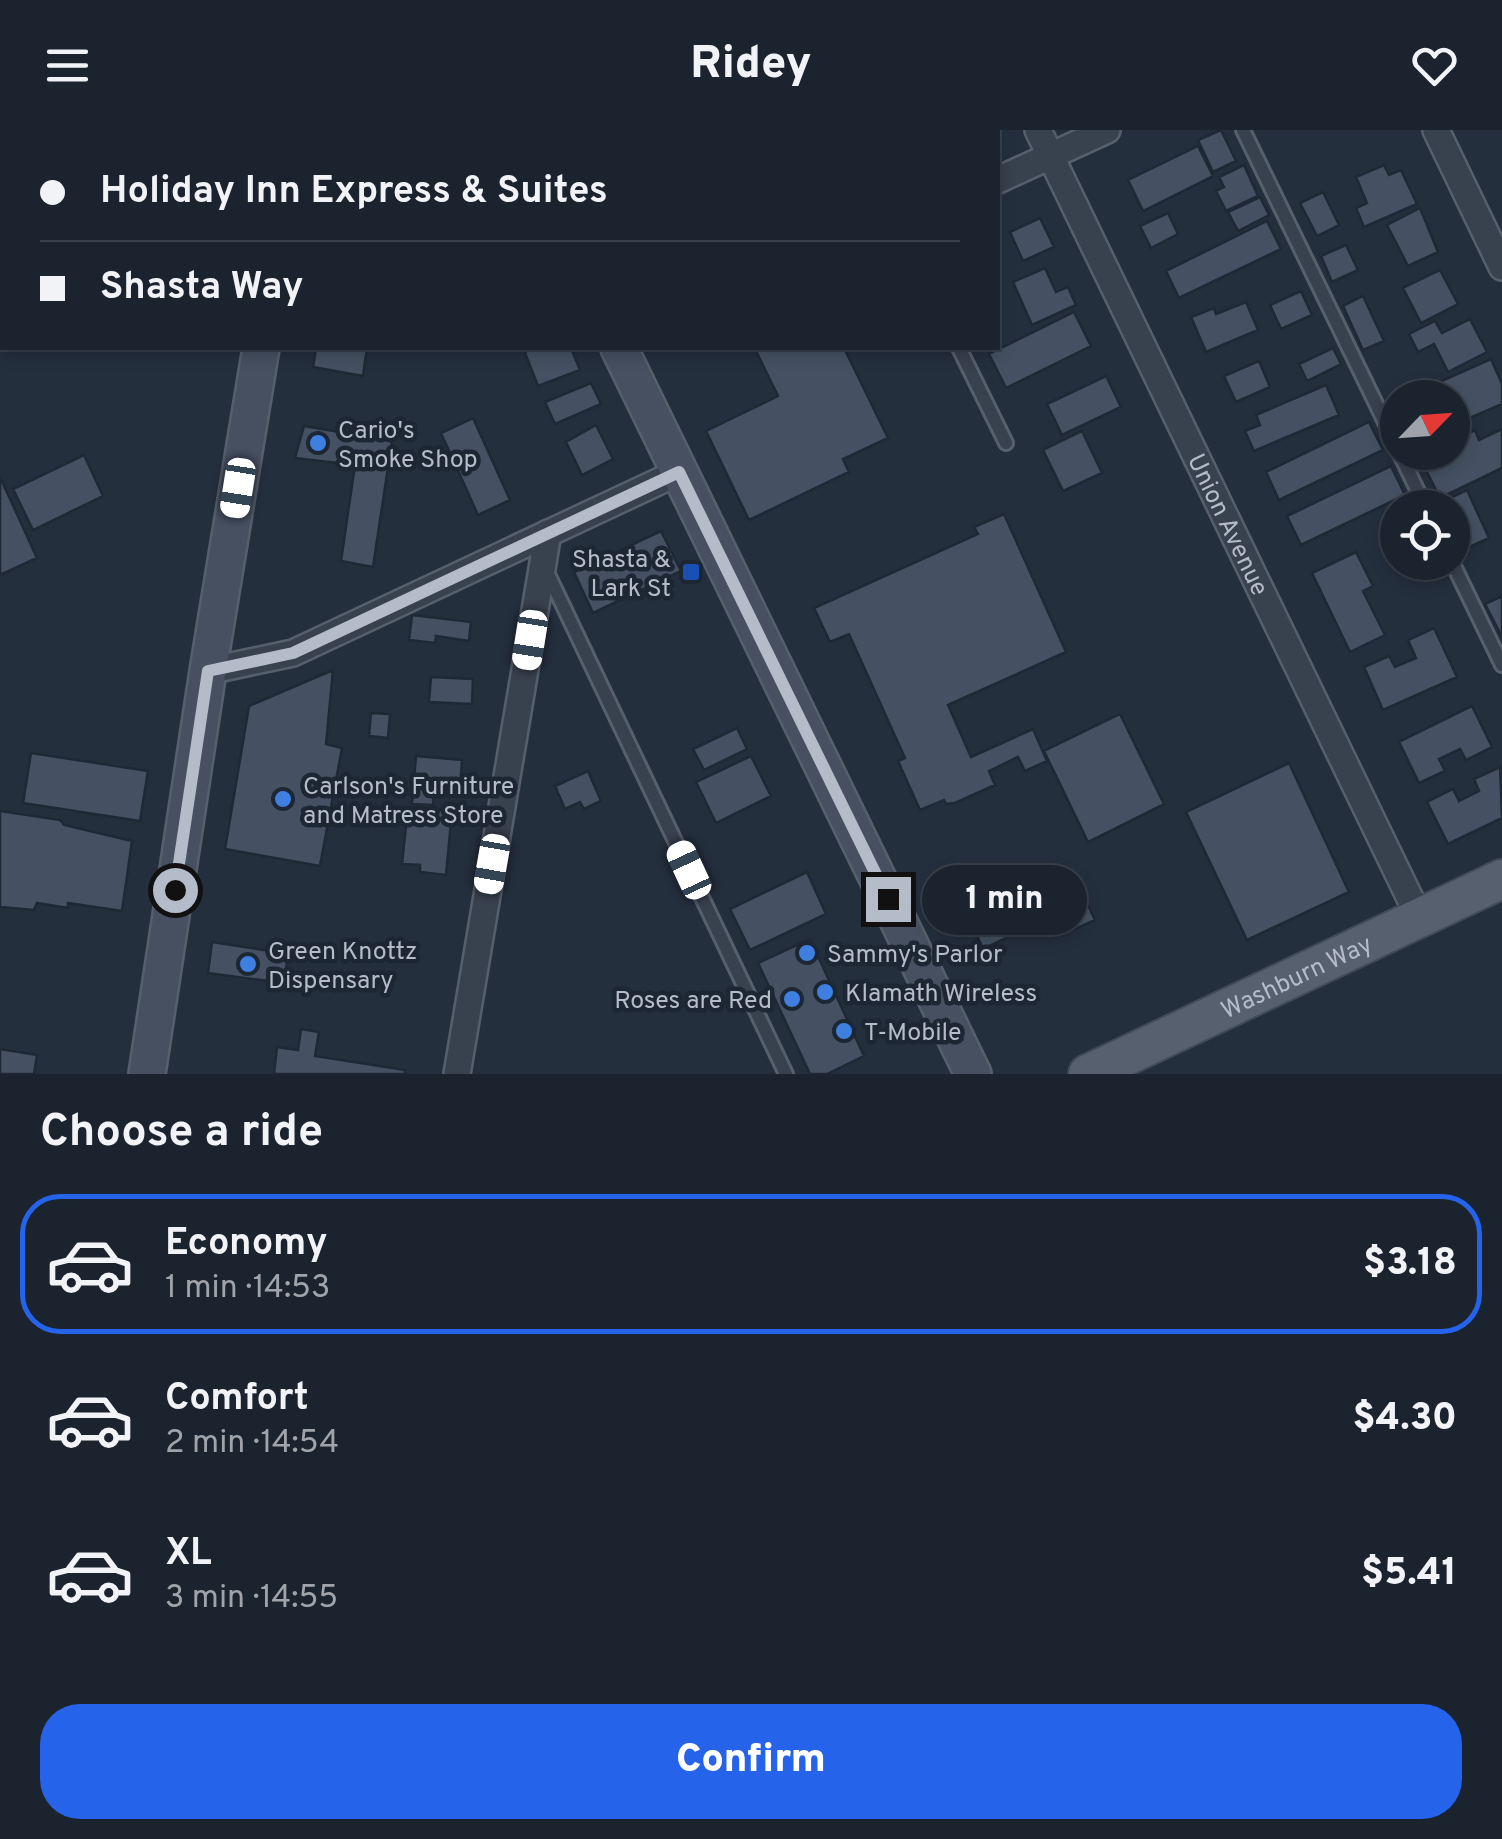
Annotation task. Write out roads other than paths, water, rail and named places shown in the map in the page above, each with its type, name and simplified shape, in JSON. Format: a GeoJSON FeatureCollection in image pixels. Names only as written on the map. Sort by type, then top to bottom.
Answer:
{"type":"FeatureCollection","features":[{"type":"Feature","properties":{"kind":"main road"},"geometry":{"type":"LineString","coordinates":[[147,1074],[261,350]]}},
{"type":"Feature","properties":{"kind":"main road"},"geometry":{"type":"LineString","coordinates":[[628,351],[679,472],[973,1074]]}},
{"type":"Feature","properties":{"kind":"main road","name":"Washburn Way"},"geometry":{"type":"LineString","coordinates":[[1088,1074],[1502,879]]}},
{"type":"Feature","properties":{"kind":"street","name":"Union Avenue"},"geometry":{"type":"LineString","coordinates":[[1038,130],[1420,919]]}},
{"type":"Feature","properties":{"kind":"street"},"geometry":{"type":"LineString","coordinates":[[1000,179],[1107,130]]}},
{"type":"Feature","properties":{"kind":"street"},"geometry":{"type":"LineString","coordinates":[[1436,130],[1502,268]]}},
{"type":"Feature","properties":{"kind":"street"},"geometry":{"type":"LineString","coordinates":[[208,671],[293,653],[679,472]]}},
{"type":"Feature","properties":{"kind":"street"},"geometry":{"type":"LineString","coordinates":[[457,1074],[548,533]]}},
{"type":"Feature","properties":{"kind":"lane"},"geometry":{"type":"LineString","coordinates":[[1243,130],[1380,414]]}},
{"type":"Feature","properties":{"kind":"lane"},"geometry":{"type":"LineString","coordinates":[[960,350],[1006,443]]}},
{"type":"Feature","properties":{"kind":"lane"},"geometry":{"type":"LineString","coordinates":[[543,565],[786,1074]]}},
{"type":"Feature","properties":{"kind":"lane"},"geometry":{"type":"LineString","coordinates":[[1461,580],[1502,665]]}},
{"type":"Feature","properties":{"kind":"place","name":"Cario's Smoke Shop"},"geometry":{"type":"Point","coordinates":[318,443]}},
{"type":"Feature","properties":{"kind":"place","name":"Shasta & Lark St"},"geometry":{"type":"Point","coordinates":[691,572]}},
{"type":"Feature","properties":{"kind":"place","name":"Carlson's Furniture and Matress Store"},"geometry":{"type":"Point","coordinates":[283,799]}},
{"type":"Feature","properties":{"kind":"place","name":"Sammy's Parlor"},"geometry":{"type":"Point","coordinates":[807,953]}},
{"type":"Feature","properties":{"kind":"place","name":"Green Knottz Dispensary"},"geometry":{"type":"Point","coordinates":[248,964]}},
{"type":"Feature","properties":{"kind":"place","name":"Klamath Wireless"},"geometry":{"type":"Point","coordinates":[825,992]}},
{"type":"Feature","properties":{"kind":"place","name":"Roses are Red"},"geometry":{"type":"Point","coordinates":[792,999]}},
{"type":"Feature","properties":{"kind":"place","name":"T-Mobile"},"geometry":{"type":"Point","coordinates":[844,1031]}}]}
